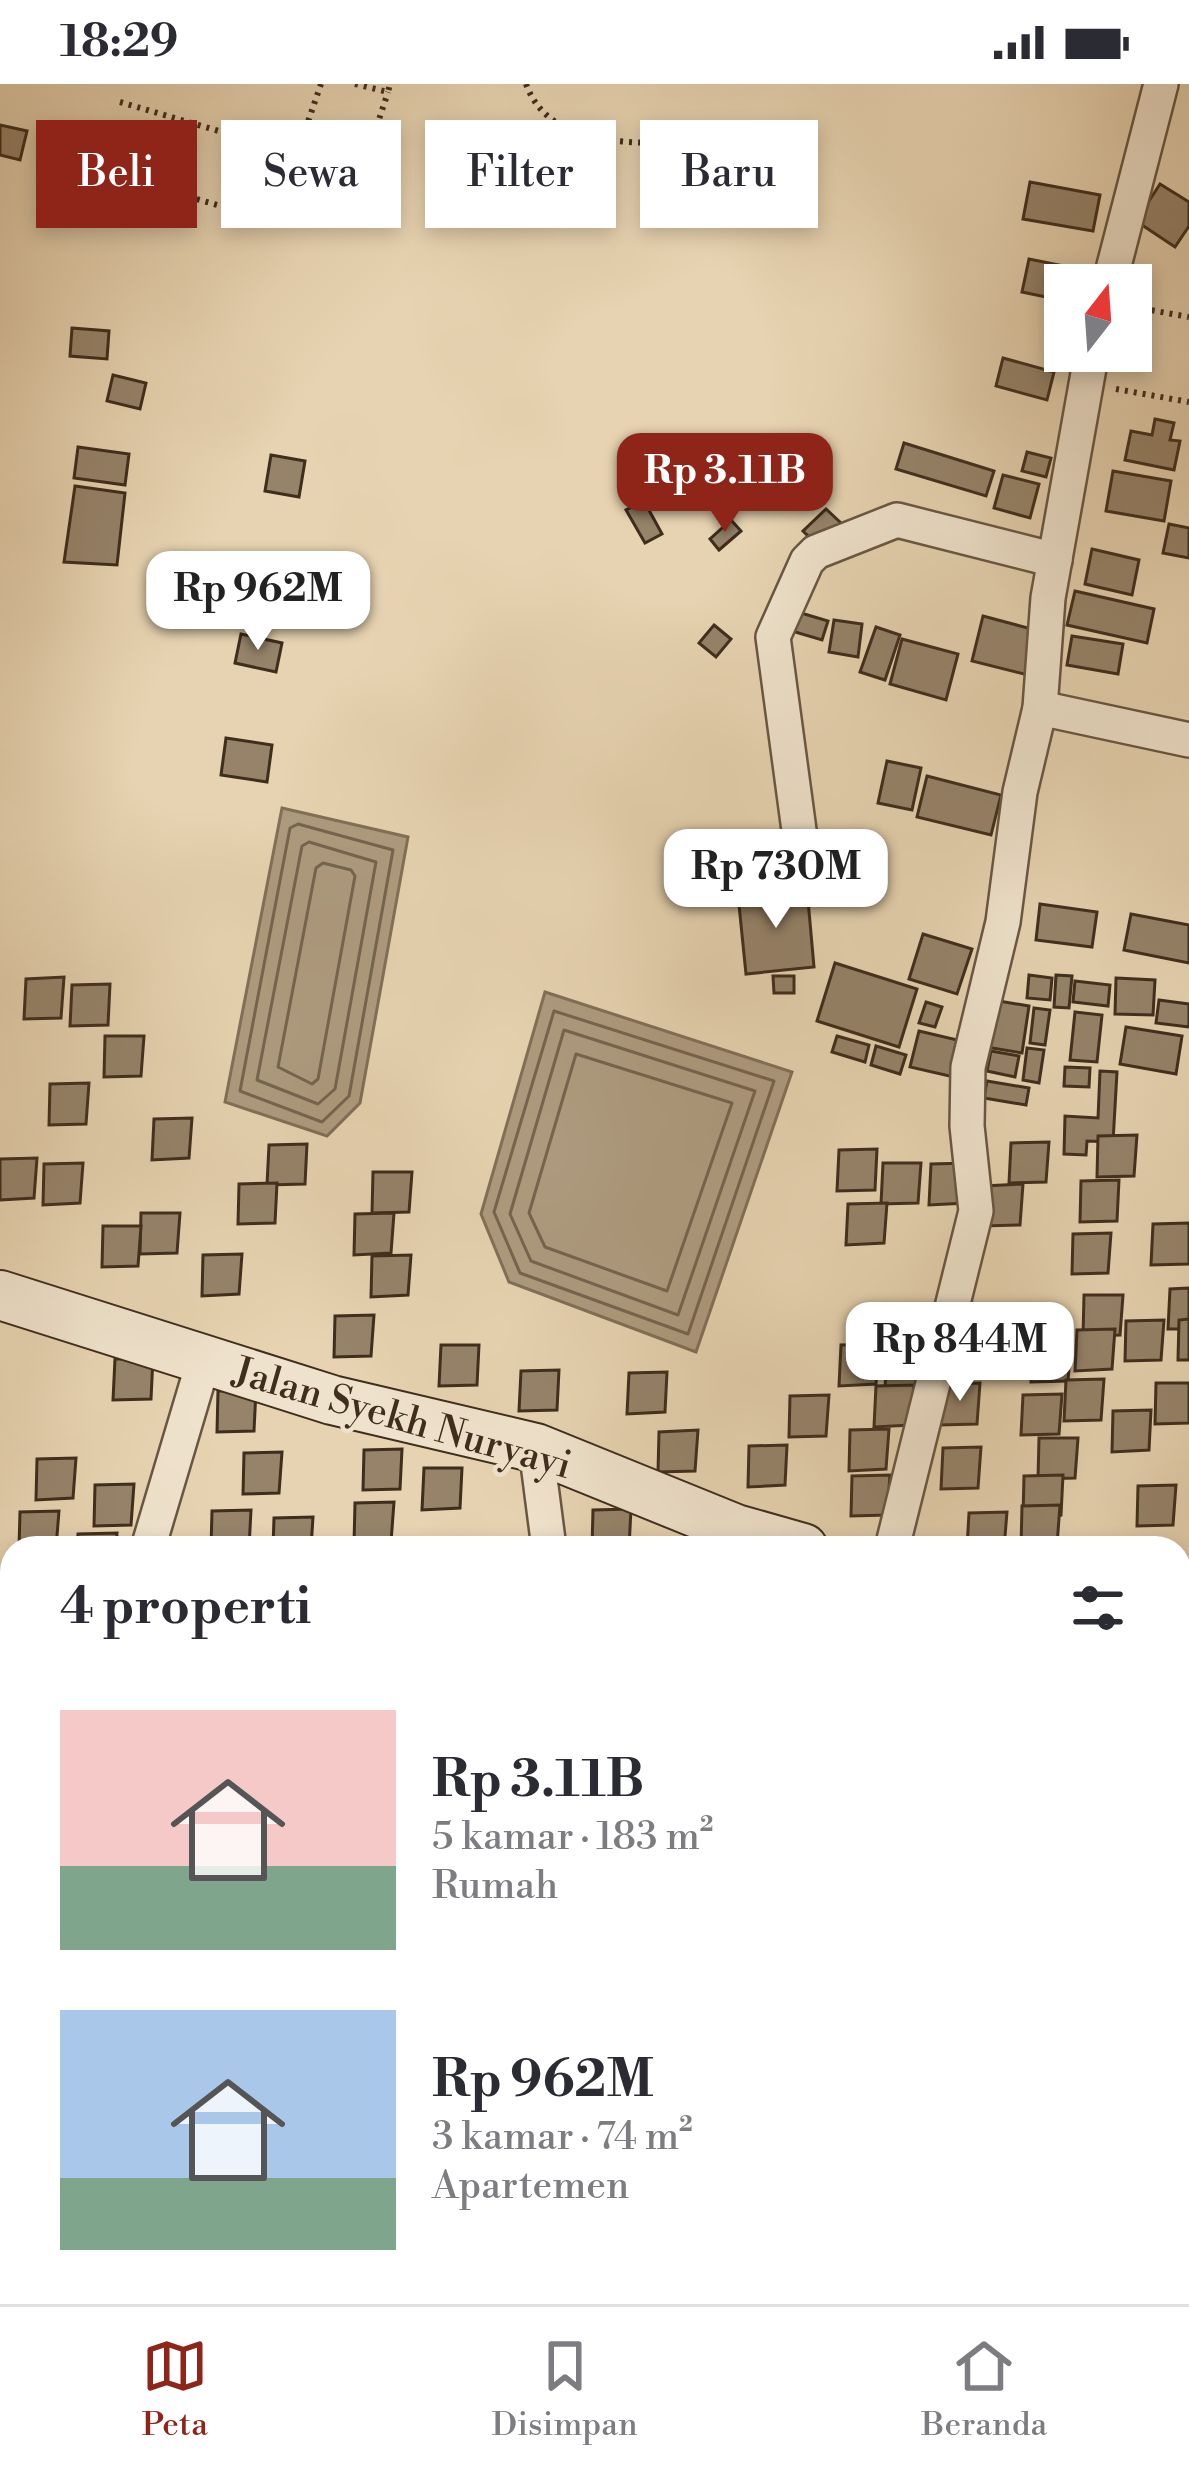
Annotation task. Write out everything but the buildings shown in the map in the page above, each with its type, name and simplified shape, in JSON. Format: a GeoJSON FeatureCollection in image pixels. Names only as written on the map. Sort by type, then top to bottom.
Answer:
{"type":"FeatureCollection","features":[{"type":"Feature","properties":{"kind":"main road","name":"Jalan Syekh Nuryayi"},"geometry":{"type":"LineString","coordinates":[[0,1295],[332,1400],[536,1448],[761,1536]]}},
{"type":"Feature","properties":{"kind":"street"},"geometry":{"type":"LineString","coordinates":[[1114,264],[1161,84]]}},
{"type":"Feature","properties":{"kind":"street"},"geometry":{"type":"LineString","coordinates":[[895,1536],[976,1210],[967,1126],[968,1066],[1003,922],[1021,792],[1040,708],[1054,560],[1087,372]]}},
{"type":"Feature","properties":{"kind":"street"},"geometry":{"type":"LineString","coordinates":[[803,860],[773,637],[807,561],[816,552],[897,520],[1054,560]]}},
{"type":"Feature","properties":{"kind":"street"},"geometry":{"type":"LineString","coordinates":[[1040,708],[1189,740]]}},
{"type":"Feature","properties":{"kind":"street"},"geometry":{"type":"LineString","coordinates":[[152,1536],[205,1360]]}},
{"type":"Feature","properties":{"kind":"street"},"geometry":{"type":"LineString","coordinates":[[536,1448],[547,1536]]}},
{"type":"Feature","properties":{"kind":"path"},"geometry":{"type":"LineString","coordinates":[[309,120],[321,84]]}},
{"type":"Feature","properties":{"kind":"path"},"geometry":{"type":"LineString","coordinates":[[355,84],[389,88],[379,120]]}},
{"type":"Feature","properties":{"kind":"path"},"geometry":{"type":"LineString","coordinates":[[526,84],[532,102],[585,139],[640,140]]}},
{"type":"Feature","properties":{"kind":"path"},"geometry":{"type":"LineString","coordinates":[[120,102],[221,132]]}},
{"type":"Feature","properties":{"kind":"path"},"geometry":{"type":"LineString","coordinates":[[1152,311],[1189,317]]}},
{"type":"Feature","properties":{"kind":"path"},"geometry":{"type":"LineString","coordinates":[[1102,372],[1189,403]]}},
{"type":"Feature","properties":{"kind":"water"},"geometry":{"type":"Polygon","coordinates":[[[282,808],[408,837],[360,1103],[327,1136],[225,1102],[282,808]]]}},
{"type":"Feature","properties":{"kind":"water"},"geometry":{"type":"Polygon","coordinates":[[[545,992],[792,1072],[696,1352],[509,1282],[481,1214],[545,992]]]}}]}
